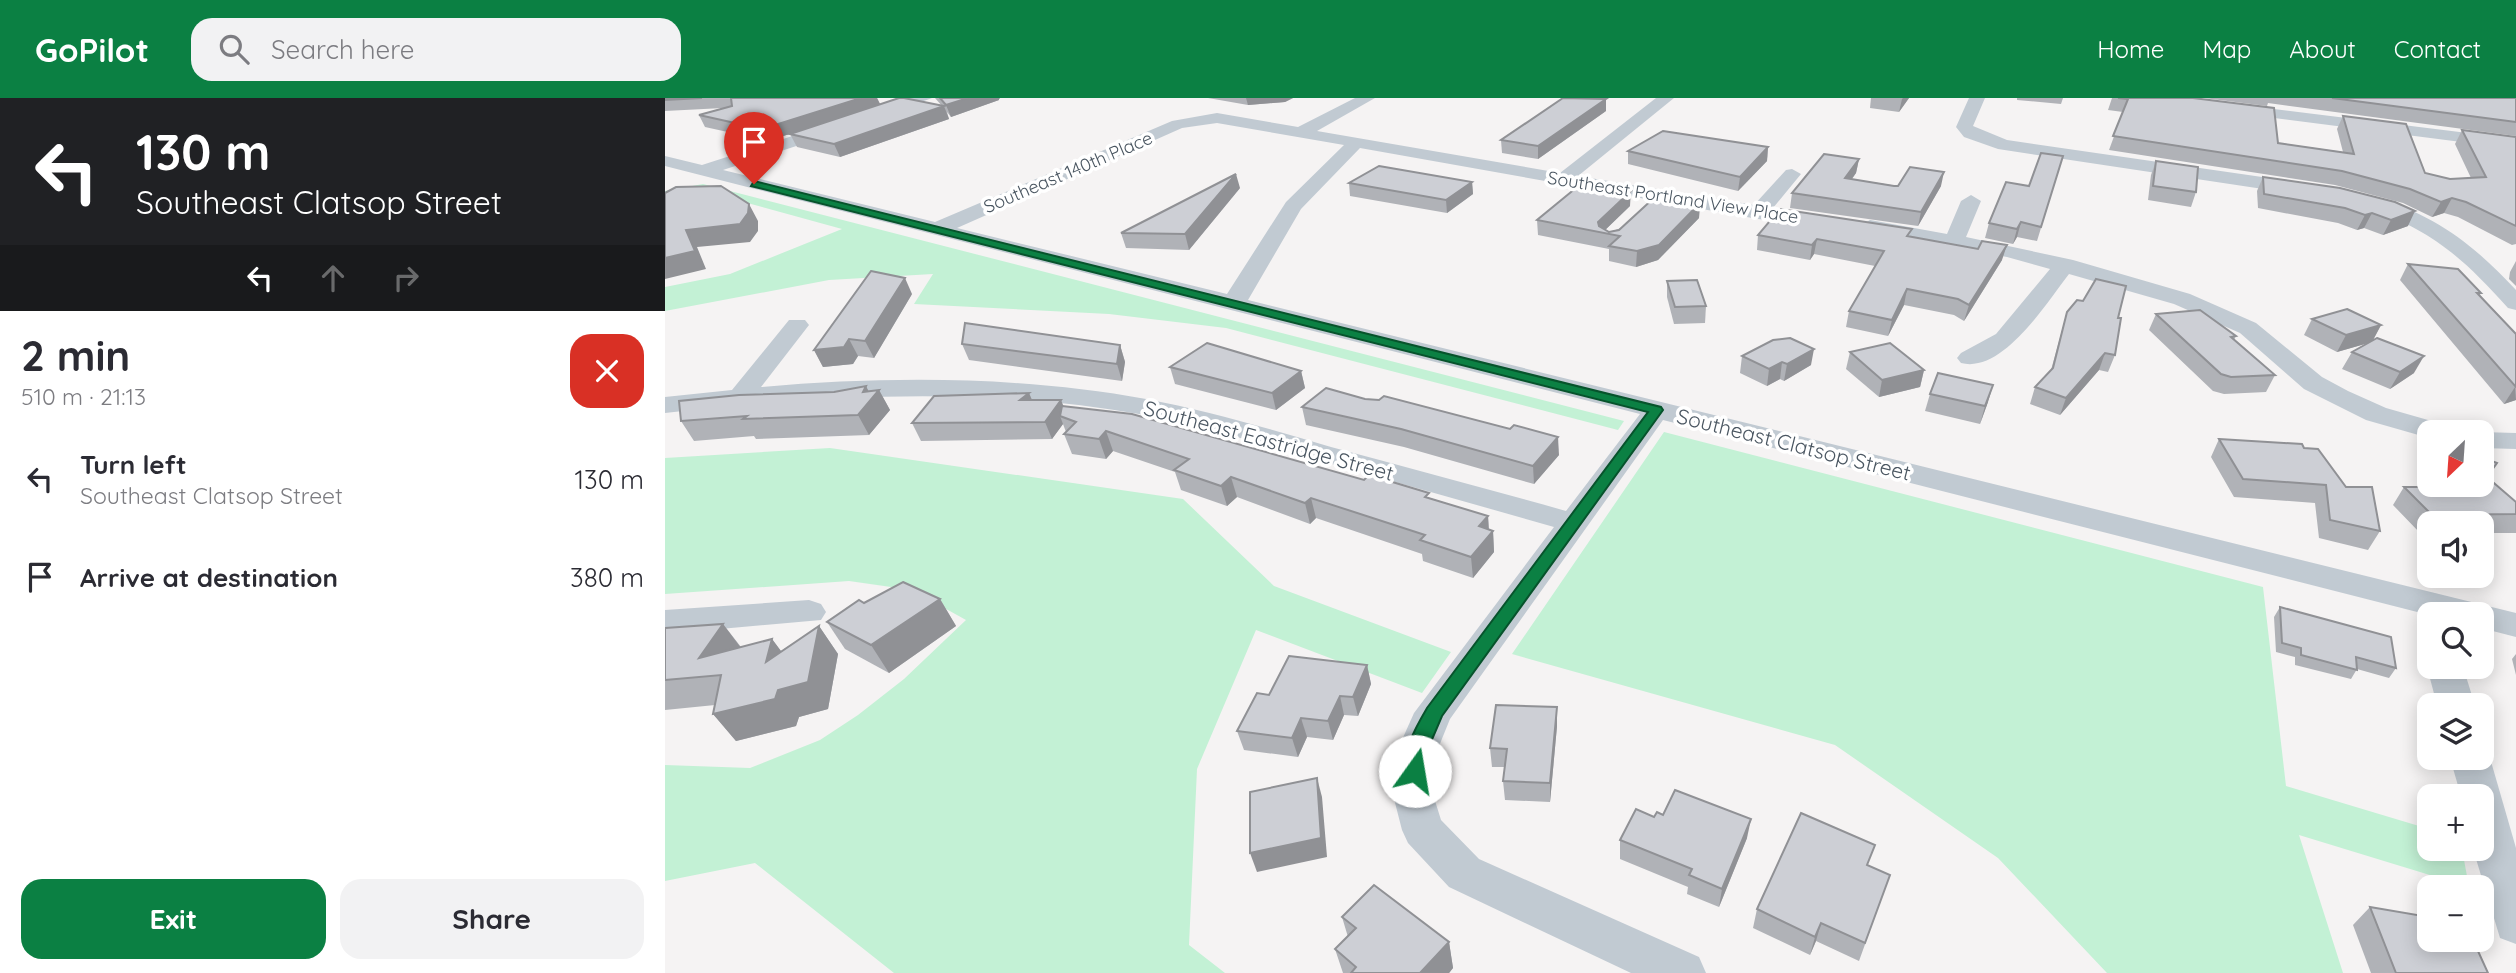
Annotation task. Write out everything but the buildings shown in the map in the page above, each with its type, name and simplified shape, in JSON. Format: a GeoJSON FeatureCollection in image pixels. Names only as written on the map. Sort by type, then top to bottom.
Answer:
{"type":"FeatureCollection","features":[{"type":"Feature","properties":{"kind":"street"},"geometry":{"type":"LineString","coordinates":[[665,184],[924,98]]}},
{"type":"Feature","properties":{"kind":"street"},"geometry":{"type":"LineString","coordinates":[[1302,132],[1367,98]]}},
{"type":"Feature","properties":{"kind":"street"},"geometry":{"type":"LineString","coordinates":[[1563,178],[1666,98]]}},
{"type":"Feature","properties":{"kind":"street"},"geometry":{"type":"LineString","coordinates":[[1977,98],[1964,127],[2004,145],[2325,193]]}},
{"type":"Feature","properties":{"kind":"street"},"geometry":{"type":"LineString","coordinates":[[2213,107],[2516,144]]}},
{"type":"Feature","properties":{"kind":"street","name":"Southeast Portland View Place"},"geometry":{"type":"LineString","coordinates":[[1203,118],[1231,119],[1758,213],[1847,223],[1954,240],[2065,265],[2140,285],[2218,313],[2248,328],[2313,383],[2377,414],[2417,426]]}},
{"type":"Feature","properties":{"kind":"street","name":"Southeast 140th Place"},"geometry":{"type":"LineString","coordinates":[[934,230],[1178,124],[1203,118]]}},
{"type":"Feature","properties":{"kind":"street"},"geometry":{"type":"LineString","coordinates":[[1229,304],[1241,294],[1293,206],[1357,142]]}},
{"type":"Feature","properties":{"kind":"street","name":"Southeast Clatsop Street"},"geometry":{"type":"LineString","coordinates":[[665,161],[1657,410],[2417,605]]}},
{"type":"Feature","properties":{"kind":"street"},"geometry":{"type":"LineString","coordinates":[[1758,213],[1792,174]]}},
{"type":"Feature","properties":{"kind":"street"},"geometry":{"type":"LineString","coordinates":[[1638,213],[1657,195]]}},
{"type":"Feature","properties":{"kind":"street"},"geometry":{"type":"LineString","coordinates":[[2355,199],[2407,215],[2449,235],[2516,303]]}},
{"type":"Feature","properties":{"kind":"street"},"geometry":{"type":"LineString","coordinates":[[1954,240],[1971,201]]}},
{"type":"Feature","properties":{"kind":"street"},"geometry":{"type":"LineString","coordinates":[[1970,358],[2005,339],[2065,265]]}},
{"type":"Feature","properties":{"kind":"street"},"geometry":{"type":"LineString","coordinates":[[741,395],[797,325]]}},
{"type":"Feature","properties":{"kind":"street","name":"Southeast Eastridge Street"},"geometry":{"type":"LineString","coordinates":[[665,405],[741,395],[839,389],[1001,390],[1145,407],[1218,423],[1574,523]]}},
{"type":"Feature","properties":{"kind":"street"},"geometry":{"type":"LineString","coordinates":[[1657,410],[1433,713],[1417,751],[1412,791],[1423,830],[1464,873],[1682,973]]}},
{"type":"Feature","properties":{"kind":"street"},"geometry":{"type":"LineString","coordinates":[[2494,440],[2516,441]]}},
{"type":"Feature","properties":{"kind":"street"},"geometry":{"type":"LineString","coordinates":[[665,622],[809,612]]}},
{"type":"Feature","properties":{"kind":"street"},"geometry":{"type":"LineString","coordinates":[[2494,619],[2516,625]]}},
{"type":"Feature","properties":{"kind":"street"},"geometry":{"type":"LineString","coordinates":[[2494,844],[2516,923]]}},
{"type":"Feature","properties":{"kind":"green space"},"geometry":{"type":"Polygon","coordinates":[[[703,184],[1624,421],[1618,430],[1226,328],[1109,314],[914,304],[933,274],[829,280],[665,311],[665,287],[730,274],[842,229],[700,190],[665,197],[665,191],[703,184]]]}},
{"type":"Feature","properties":{"kind":"green space"},"geometry":{"type":"Polygon","coordinates":[[[1664,432],[2263,587],[2286,786],[2417,825],[2417,861],[2464,861],[2467,875],[2430,875],[2299,835],[2343,973],[2107,973],[1998,858],[1835,745],[1512,654],[1664,432]]]}},
{"type":"Feature","properties":{"kind":"green space"},"geometry":{"type":"Polygon","coordinates":[[[830,448],[1183,499],[1274,586],[1451,652],[1422,693],[1256,630],[1197,769],[1189,945],[1225,973],[894,973],[755,863],[665,881],[665,765],[750,768],[820,740],[904,679],[966,620],[912,590],[849,581],[665,594],[665,458],[830,448]]]}},
{"type":"Feature","properties":{"kind":"route"},"geometry":{"type":"LineString","coordinates":[[754,184],[1657,410],[1433,713],[1417,751],[1415,771]]}}]}
